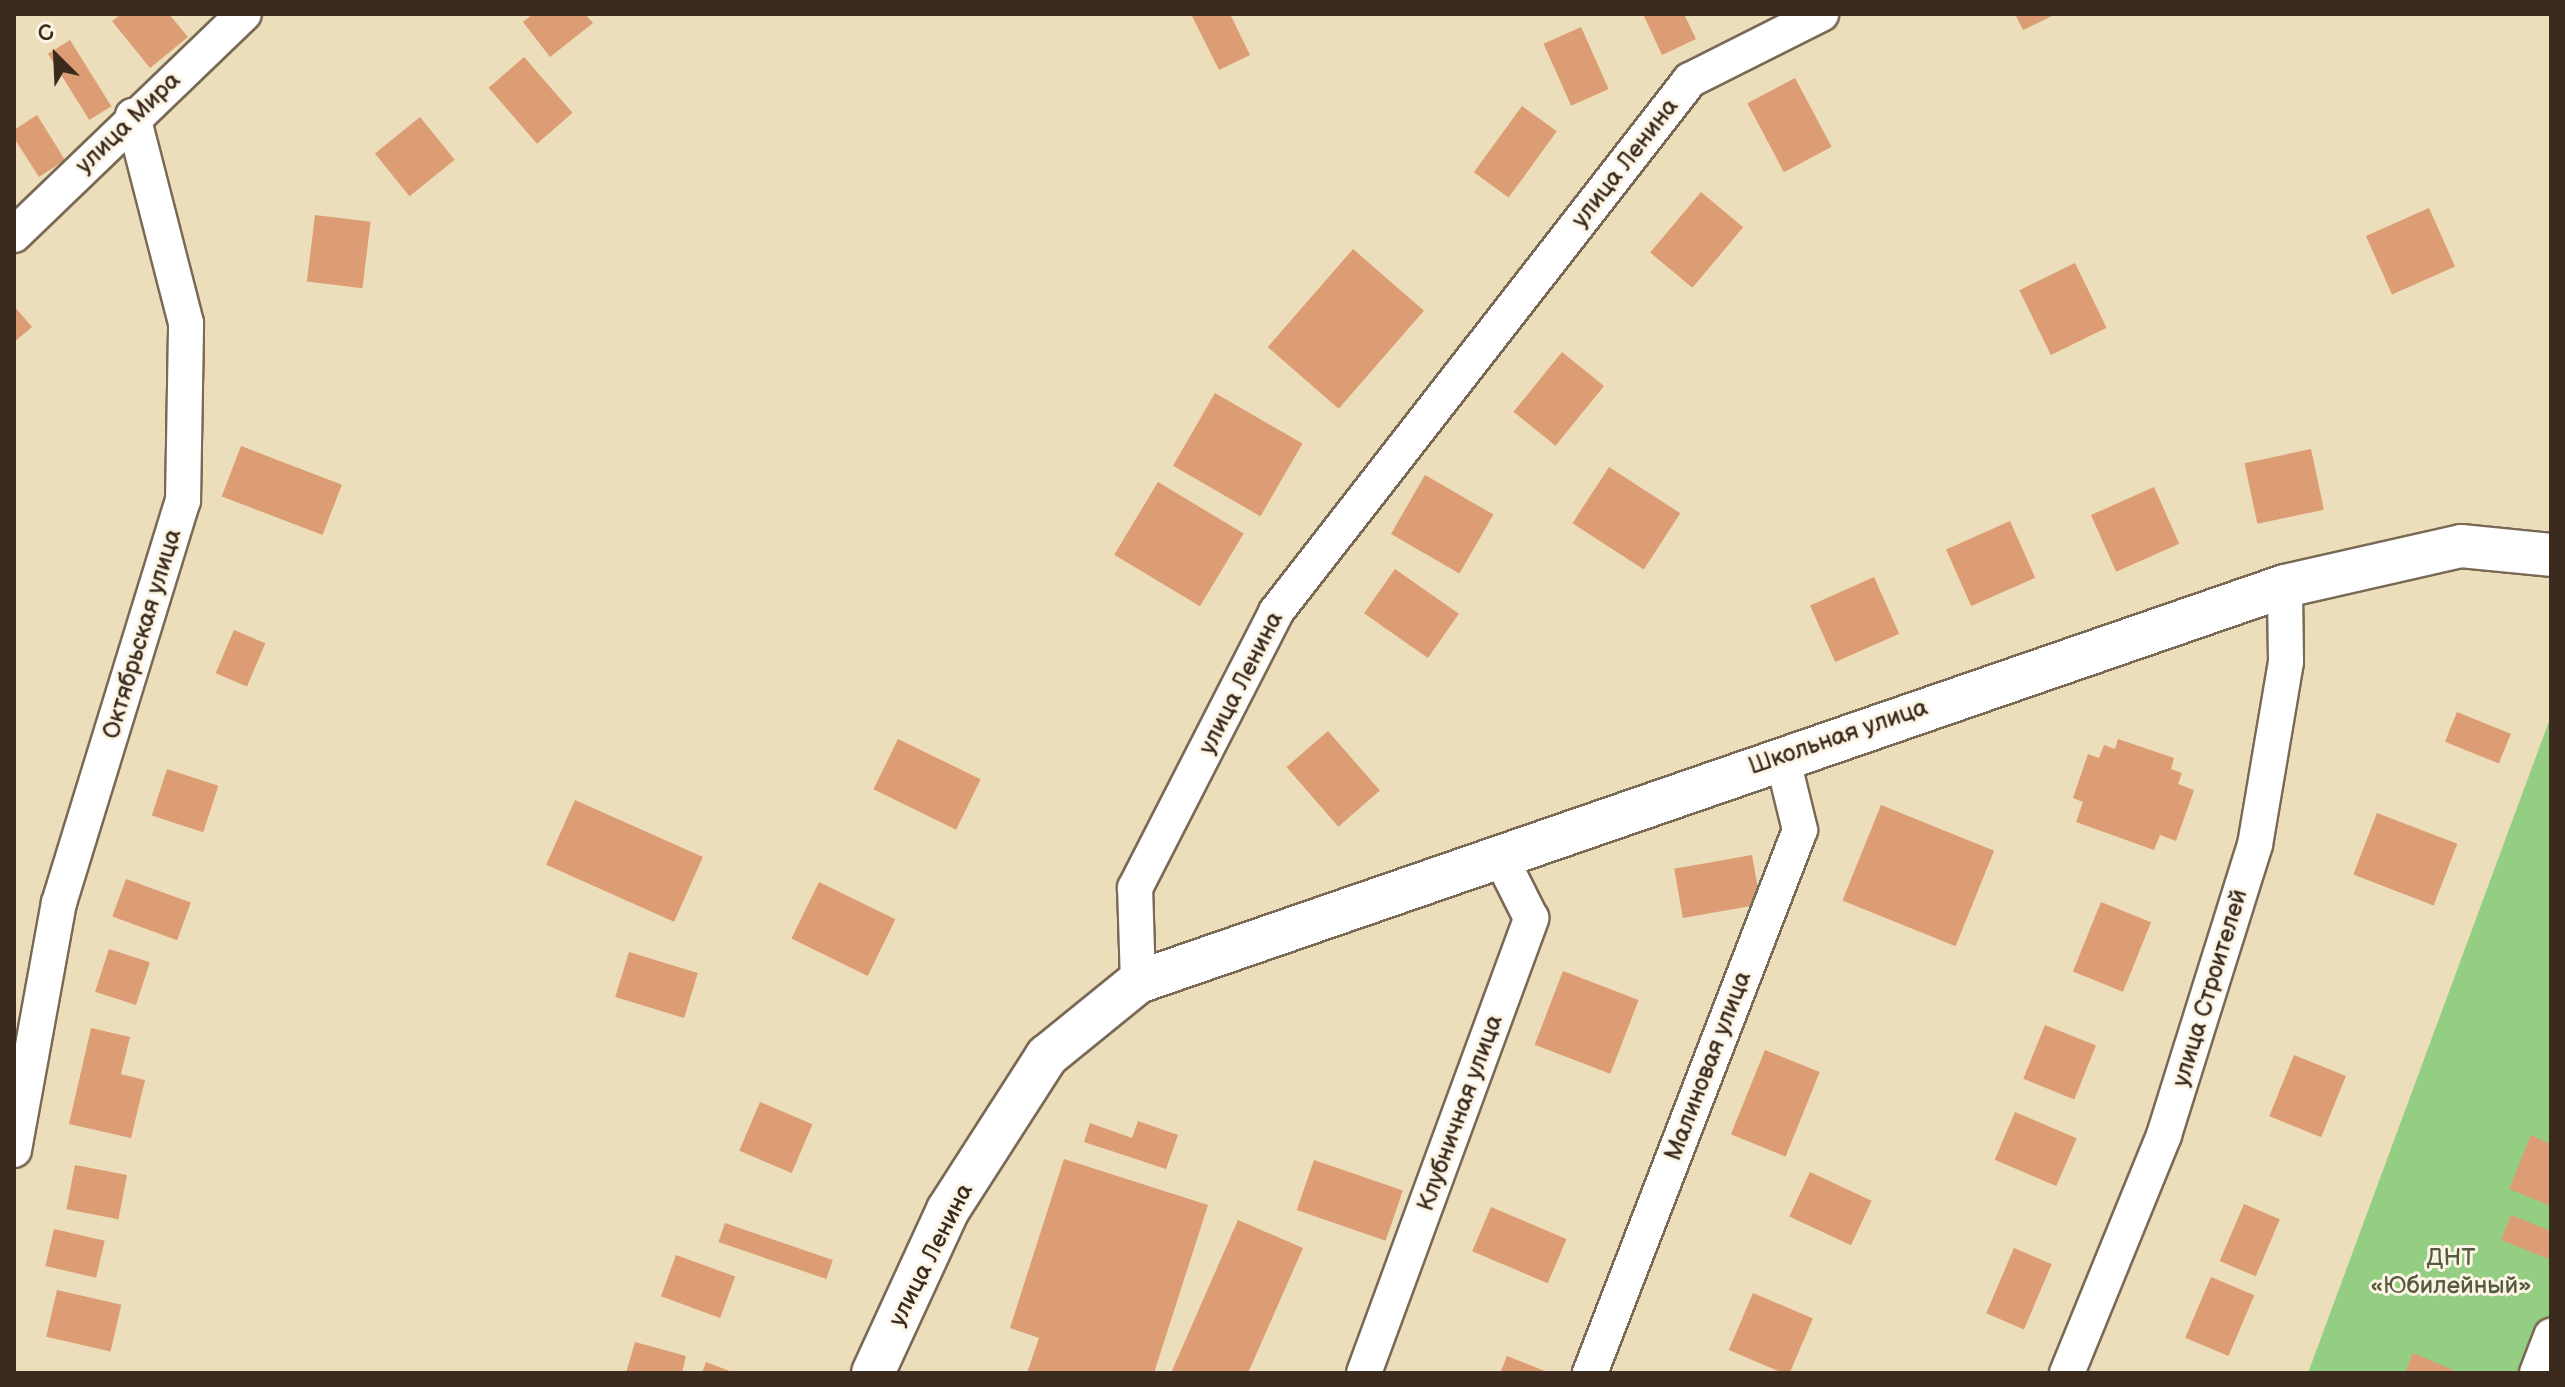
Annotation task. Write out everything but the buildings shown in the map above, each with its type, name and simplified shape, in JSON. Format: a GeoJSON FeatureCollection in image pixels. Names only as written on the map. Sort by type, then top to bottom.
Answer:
{"type":"FeatureCollection","features":[{"type":"Feature","properties":{"kind":"street","name":"улица Мира"},"geometry":{"type":"LineString","coordinates":[[14,235],[133,116],[244,14]]}},
{"type":"Feature","properties":{"kind":"street","name":"улица Ленина"},"geometry":{"type":"LineString","coordinates":[[873,1373],[948,1210],[1047,1056],[1138,982],[1135,888],[1276,612],[1690,80],[1821,14]]}},
{"type":"Feature","properties":{"kind":"street","name":"Октябрьская улица"},"geometry":{"type":"LineString","coordinates":[[14,1150],[59,903],[183,501],[186,323],[133,116]]}},
{"type":"Feature","properties":{"kind":"street","name":"Школьная улица"},"geometry":{"type":"LineString","coordinates":[[1138,982],[1782,756],[2285,586],[2461,546],[2551,555]]}},
{"type":"Feature","properties":{"kind":"street","name":"улица Строителей"},"geometry":{"type":"LineString","coordinates":[[2067,1373],[2164,1135],[2255,845],[2286,662],[2285,586]]}},
{"type":"Feature","properties":{"kind":"street","name":"Малиновая улица"},"geometry":{"type":"LineString","coordinates":[[1590,1373],[1800,830],[1782,756]]}},
{"type":"Feature","properties":{"kind":"street","name":"Клубничная улица"},"geometry":{"type":"LineString","coordinates":[[1364,1373],[1531,918],[1500,856]]}},
{"type":"Feature","properties":{"kind":"street"},"geometry":{"type":"LineString","coordinates":[[2537,1373],[2551,1336]]}},
{"type":"Feature","properties":{"kind":"green space","name":"ДНТ «Юбилейный»"},"geometry":{"type":"Polygon","coordinates":[[[2551,716],[2551,1373],[2308,1373],[2551,716]]]}}]}
